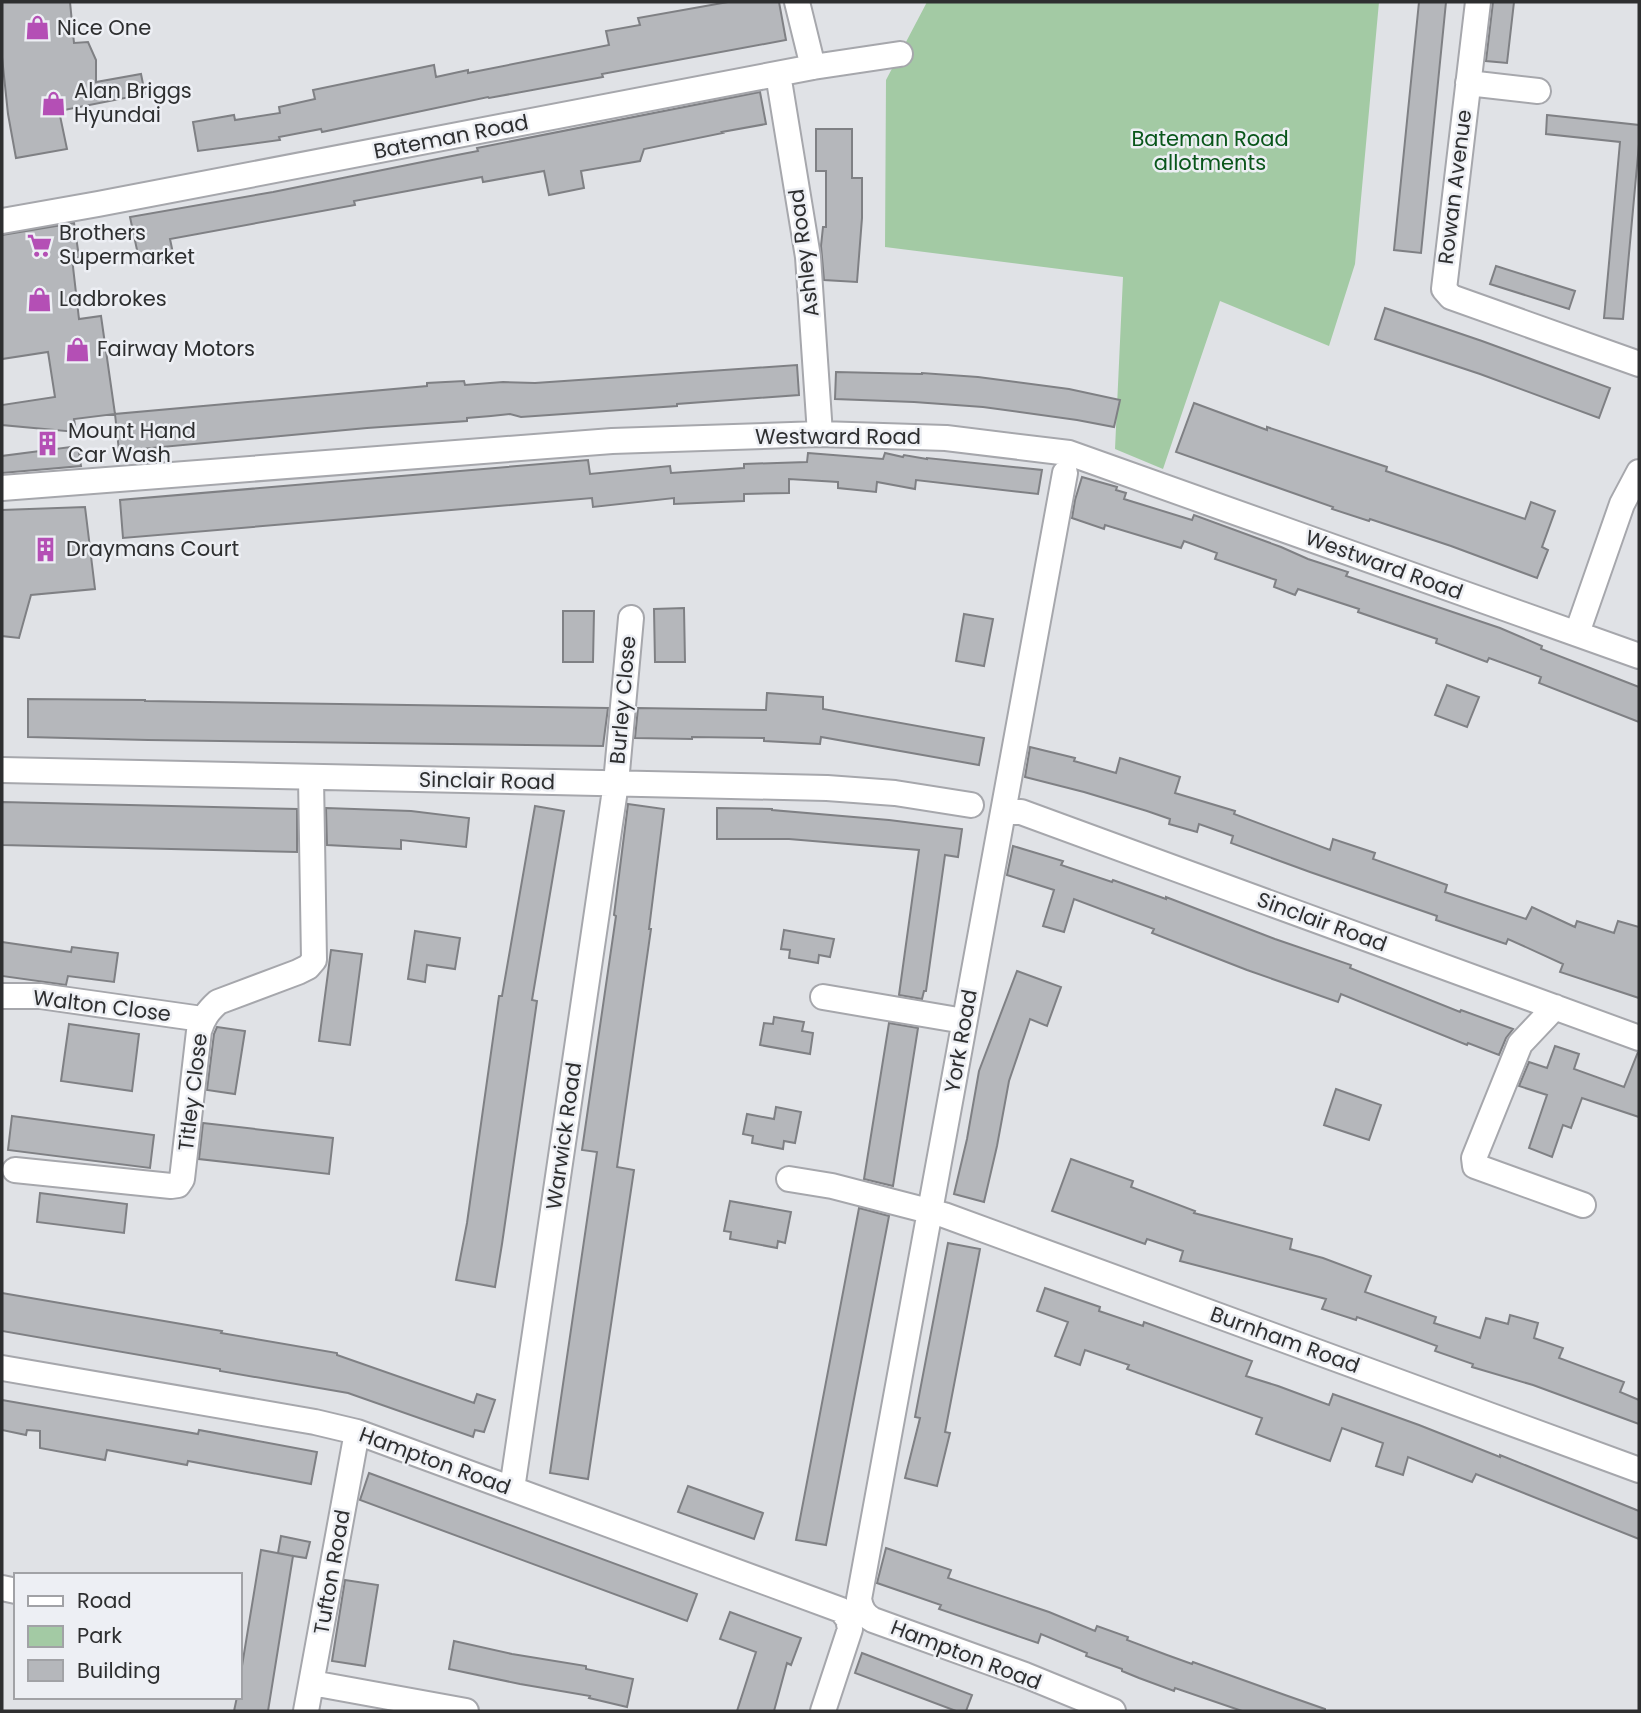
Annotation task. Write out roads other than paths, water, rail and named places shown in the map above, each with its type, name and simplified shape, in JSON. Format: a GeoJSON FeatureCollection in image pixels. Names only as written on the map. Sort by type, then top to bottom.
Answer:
{"type":"FeatureCollection","features":[{"type":"Feature","properties":{"kind":"street"},"geometry":{"type":"LineString","coordinates":[[797,2],[813,68]]}},
{"type":"Feature","properties":{"kind":"street","name":"Rowan Avenue"},"geometry":{"type":"LineString","coordinates":[[1478,2],[1444,289],[1451,297],[1639,364]]}},
{"type":"Feature","properties":{"kind":"street","name":"Bateman Road"},"geometry":{"type":"LineString","coordinates":[[2,221],[778,74],[900,54]]}},
{"type":"Feature","properties":{"kind":"street","name":"Ashley Road"},"geometry":{"type":"LineString","coordinates":[[778,74],[808,257],[820,434]]}},
{"type":"Feature","properties":{"kind":"street"},"geometry":{"type":"LineString","coordinates":[[1468,83],[1538,91]]}},
{"type":"Feature","properties":{"kind":"street","name":"Westward Road"},"geometry":{"type":"LineString","coordinates":[[2,488],[612,441],[820,434],[946,438],[1069,453],[1639,656]]}},
{"type":"Feature","properties":{"kind":"street"},"geometry":{"type":"LineString","coordinates":[[1577,634],[1622,504],[1639,472]]}},
{"type":"Feature","properties":{"kind":"street","name":"York Road"},"geometry":{"type":"LineString","coordinates":[[823,1711],[859,1599],[1065,473]]}},
{"type":"Feature","properties":{"kind":"street","name":"Burley Close"},"geometry":{"type":"LineString","coordinates":[[616,783],[631,618]]}},
{"type":"Feature","properties":{"kind":"street","name":"Sinclair Road"},"geometry":{"type":"LineString","coordinates":[[2,770],[827,788],[895,793],[971,805]]}},
{"type":"Feature","properties":{"kind":"street","name":"Titley Close"},"geometry":{"type":"LineString","coordinates":[[15,1170],[178,1185],[182,1179],[202,1020],[218,1002],[298,972],[314,960],[311,778]]}},
{"type":"Feature","properties":{"kind":"street","name":"Warwick Road"},"geometry":{"type":"LineString","coordinates":[[512,1489],[616,783]]}},
{"type":"Feature","properties":{"kind":"street","name":"Sinclair Road"},"geometry":{"type":"LineString","coordinates":[[1004,812],[1021,812],[1639,1038]]}},
{"type":"Feature","properties":{"kind":"street","name":"Walton Close"},"geometry":{"type":"LineString","coordinates":[[2,996],[40,996],[202,1020]]}},
{"type":"Feature","properties":{"kind":"street"},"geometry":{"type":"LineString","coordinates":[[823,998],[964,1021]]}},
{"type":"Feature","properties":{"kind":"street"},"geometry":{"type":"LineString","coordinates":[[1555,1007],[1520,1044],[1474,1158],[1475,1166],[1583,1205]]}},
{"type":"Feature","properties":{"kind":"street","name":"Burnham Road"},"geometry":{"type":"LineString","coordinates":[[789,1179],[832,1186],[930,1210],[1639,1470]]}},
{"type":"Feature","properties":{"kind":"street","name":"Hampton Road"},"geometry":{"type":"LineString","coordinates":[[2,1368],[315,1422],[357,1432],[841,1610],[868,1617],[1113,1711]]}},
{"type":"Feature","properties":{"kind":"street","name":"Tufton Road"},"geometry":{"type":"LineString","coordinates":[[306,1711],[357,1432]]}},
{"type":"Feature","properties":{"kind":"street"},"geometry":{"type":"LineString","coordinates":[[312,1683],[466,1711]]}},
{"type":"Feature","properties":{"kind":"place","name":"Nice One"},"geometry":{"type":"Point","coordinates":[37,28]}},
{"type":"Feature","properties":{"kind":"place","name":"Alan Briggs Hyundai"},"geometry":{"type":"Point","coordinates":[54,103]}},
{"type":"Feature","properties":{"kind":"place","name":"Brothers Supermarket"},"geometry":{"type":"Point","coordinates":[39,245]}},
{"type":"Feature","properties":{"kind":"place","name":"Ladbrokes"},"geometry":{"type":"Point","coordinates":[39,299]}},
{"type":"Feature","properties":{"kind":"place","name":"Fairway Motors"},"geometry":{"type":"Point","coordinates":[77,349]}},
{"type":"Feature","properties":{"kind":"place","name":"Mount Hand Car Wash"},"geometry":{"type":"Point","coordinates":[48,443]}},
{"type":"Feature","properties":{"kind":"place","name":"Draymans Court"},"geometry":{"type":"Point","coordinates":[46,549]}},
{"type":"Feature","properties":{"kind":"park label","name":"Bateman Road allotments"},"geometry":{"type":"Point","coordinates":[1210,151]}}]}
